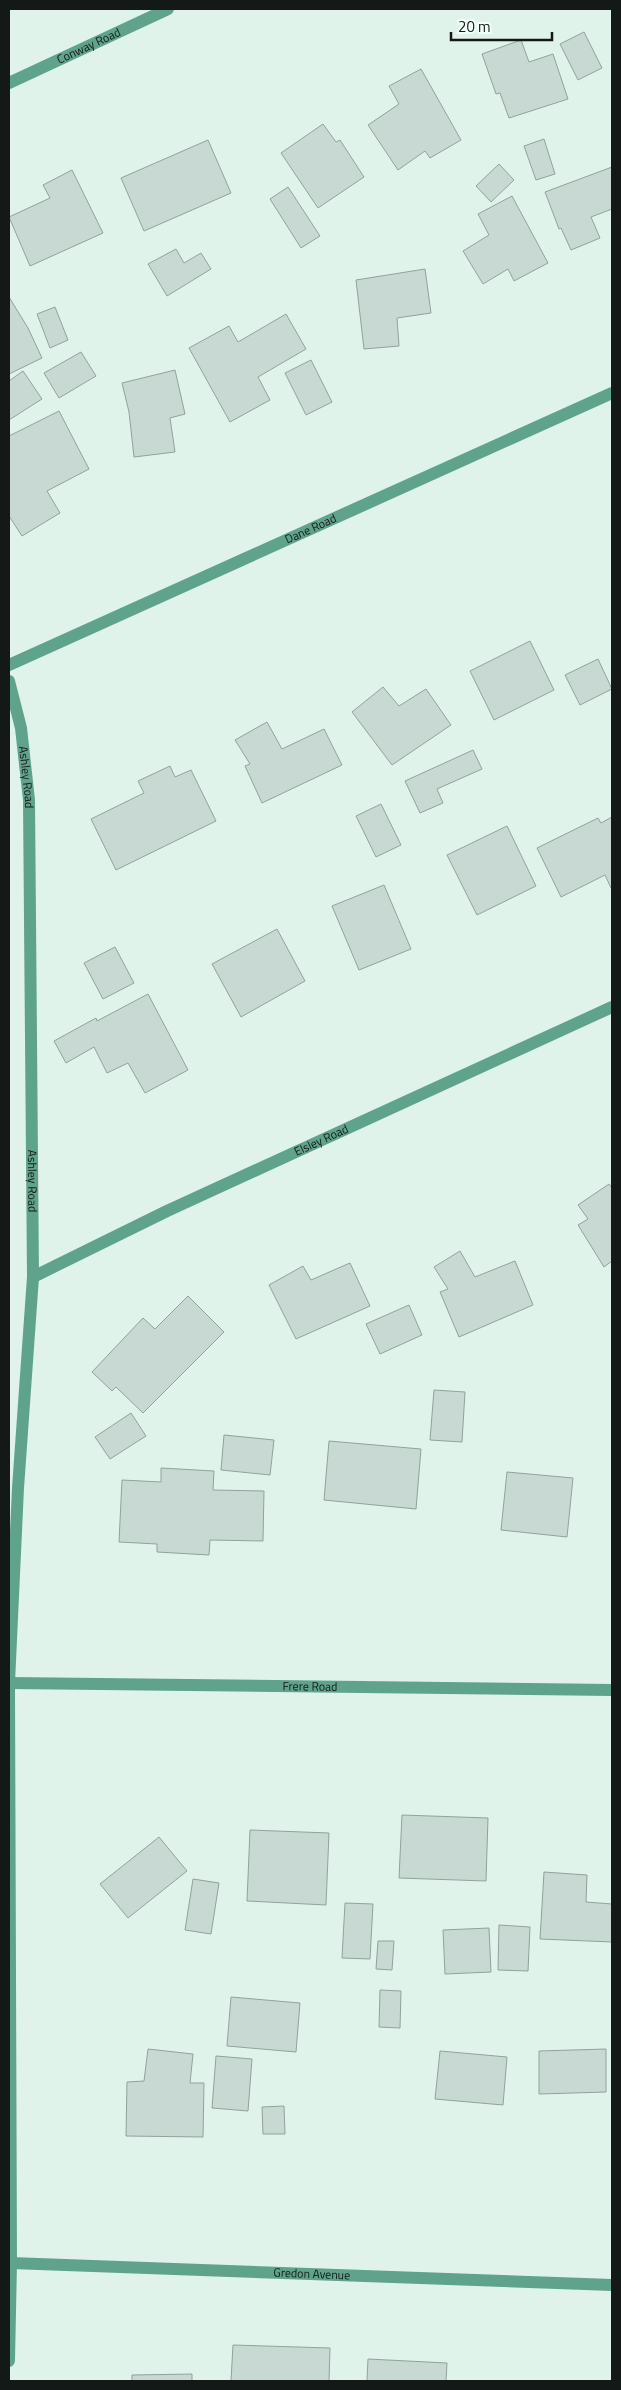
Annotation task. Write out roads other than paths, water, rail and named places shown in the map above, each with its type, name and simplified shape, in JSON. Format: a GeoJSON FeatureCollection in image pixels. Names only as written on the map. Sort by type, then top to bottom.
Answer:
{"type":"FeatureCollection","features":[{"type":"Feature","properties":{"kind":"street","name":"Conway Road"},"geometry":{"type":"LineString","coordinates":[[9,84],[168,9]]}},
{"type":"Feature","properties":{"kind":"street","name":"Dane Road"},"geometry":{"type":"LineString","coordinates":[[9,665],[612,393]]}},
{"type":"Feature","properties":{"kind":"street","name":"Ashley Road"},"geometry":{"type":"LineString","coordinates":[[9,681],[21,728],[29,800],[32,1277],[18,1488],[9,1683],[11,2263],[9,2361]]}},
{"type":"Feature","properties":{"kind":"street","name":"Elsley Road"},"geometry":{"type":"LineString","coordinates":[[32,1277],[176,1206],[612,1007]]}},
{"type":"Feature","properties":{"kind":"street","name":"Frere Road"},"geometry":{"type":"LineString","coordinates":[[9,1683],[612,1690]]}},
{"type":"Feature","properties":{"kind":"street","name":"Gredon Avenue"},"geometry":{"type":"LineString","coordinates":[[11,2263],[612,2285]]}}]}
